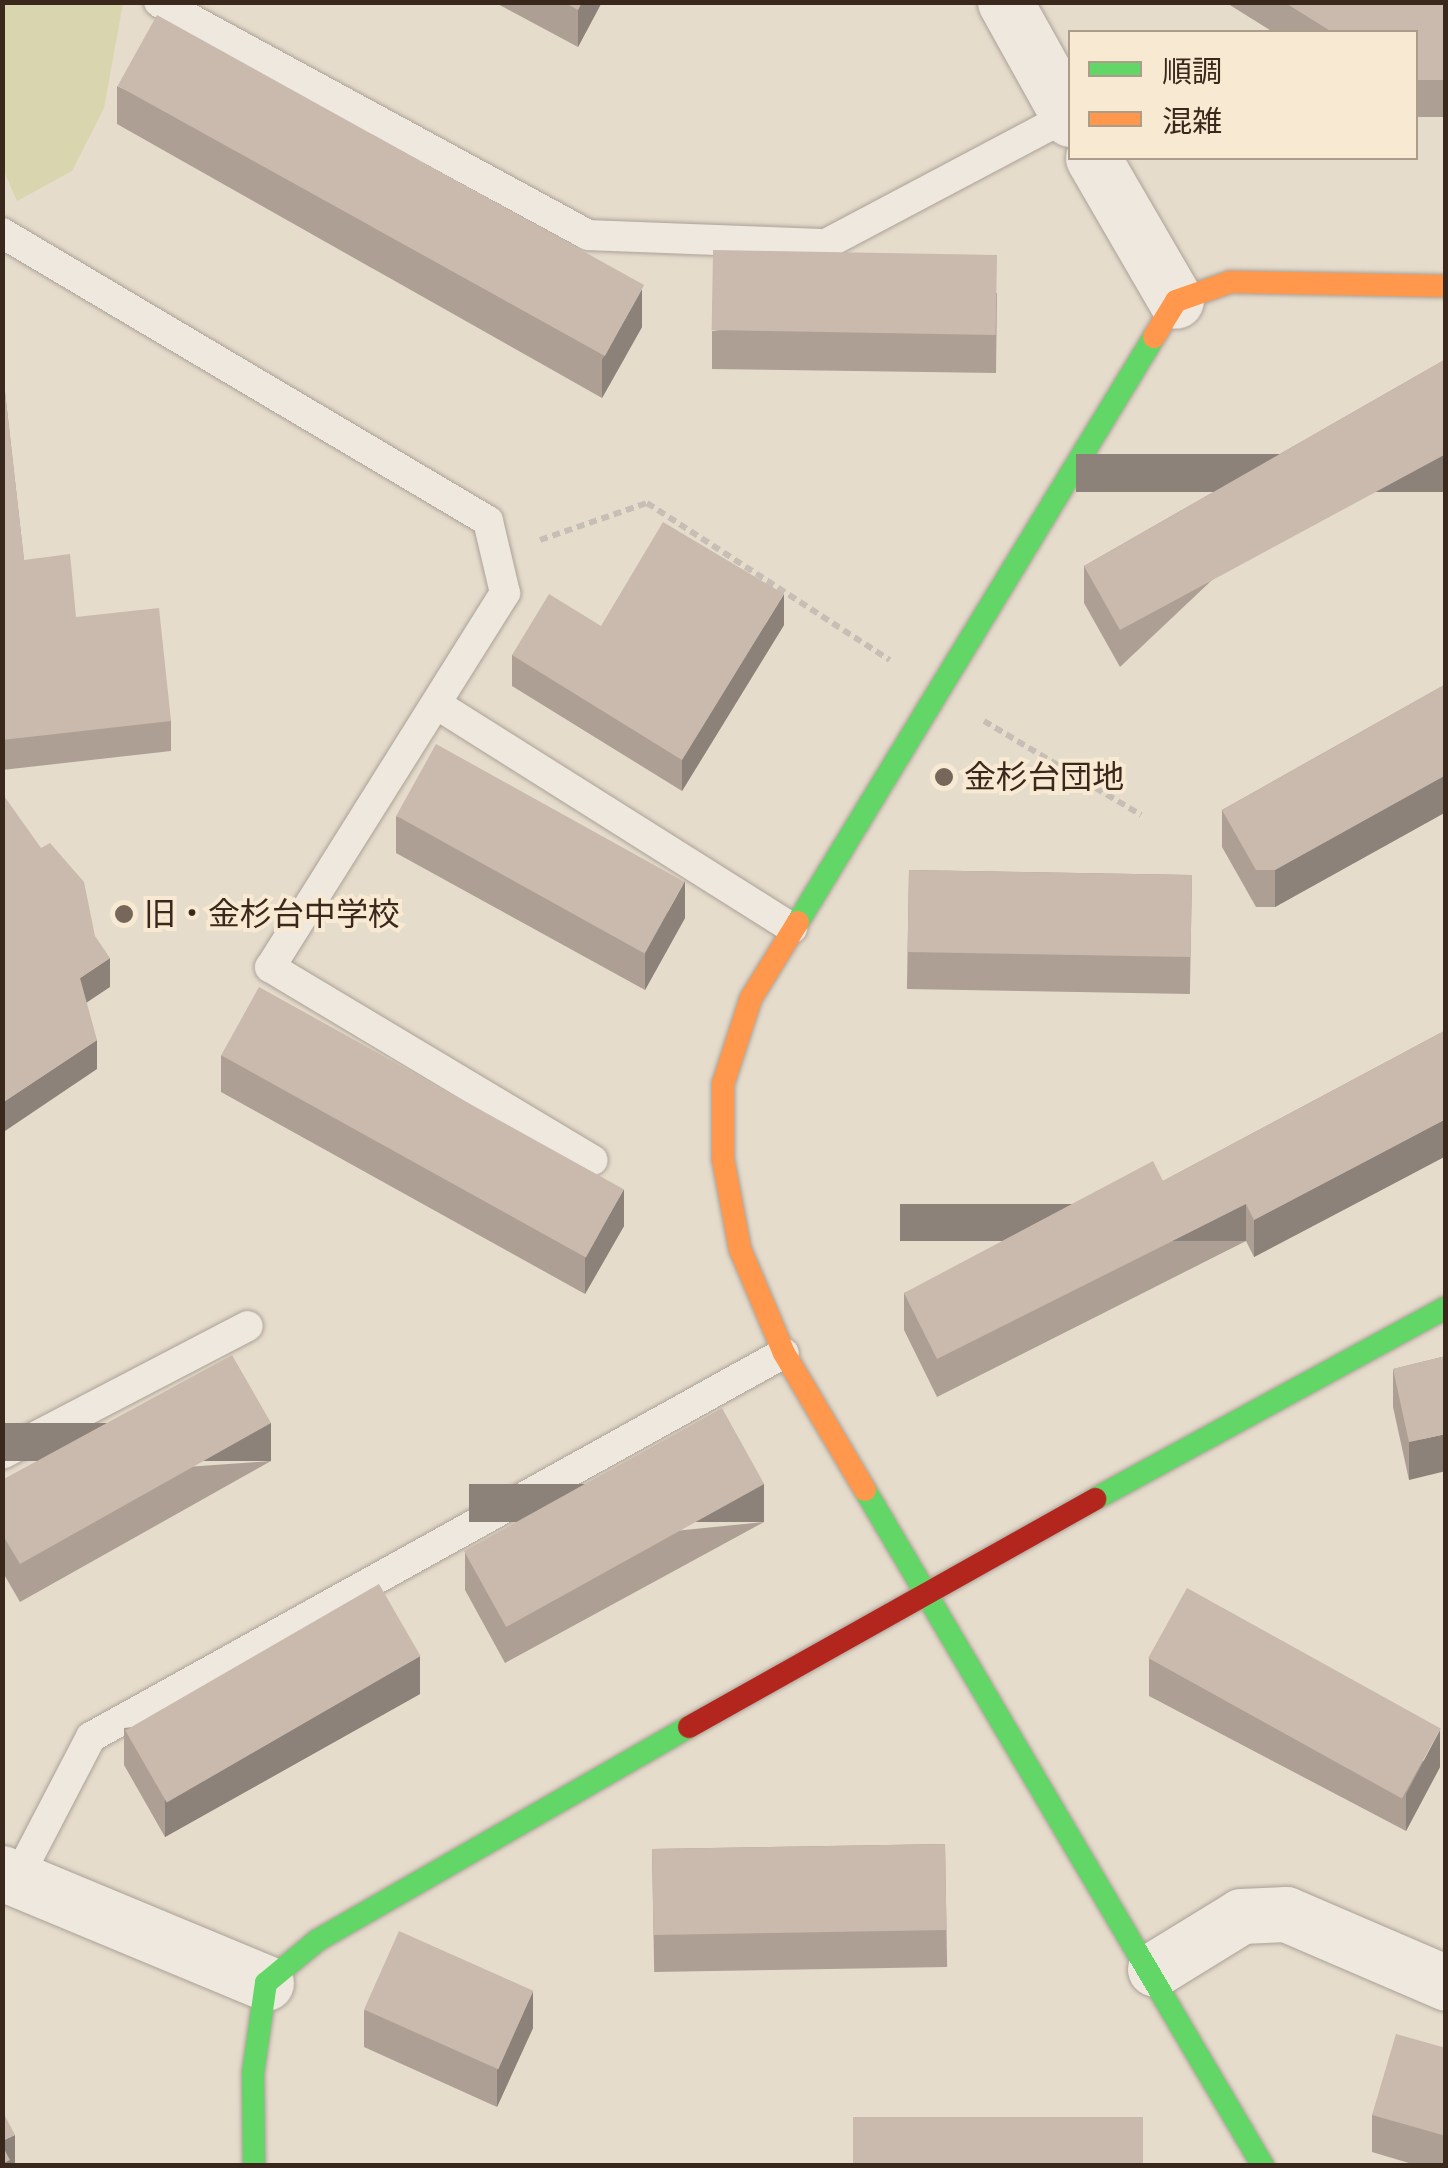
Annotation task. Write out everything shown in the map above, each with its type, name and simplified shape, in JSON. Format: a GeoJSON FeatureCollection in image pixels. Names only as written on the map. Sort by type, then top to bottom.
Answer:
{"type":"FeatureCollection","features":[{"type":"Feature","properties":{"kind":"street"},"geometry":{"type":"LineString","coordinates":[[1005,2],[1068,115]]}},
{"type":"Feature","properties":{"kind":"street"},"geometry":{"type":"LineString","coordinates":[[1094,160],[1176,301]]}},
{"type":"Feature","properties":{"kind":"street"},"geometry":{"type":"LineString","coordinates":[[1263,2166],[1155,1969],[921,1594],[784,1352],[740,1250],[723,1159],[723,1084],[751,998],[1176,301],[1230,282],[1446,286]]}},
{"type":"Feature","properties":{"kind":"street"},"geometry":{"type":"LineString","coordinates":[[254,2166],[253,2073],[266,1983],[318,1940],[921,1594],[1446,1308]]}},
{"type":"Feature","properties":{"kind":"street"},"geometry":{"type":"LineString","coordinates":[[10,1876],[266,1983]]}},
{"type":"Feature","properties":{"kind":"street"},"geometry":{"type":"LineString","coordinates":[[1155,1969],[1241,1916],[1286,1914],[1446,1983]]}},
{"type":"Feature","properties":{"kind":"lane"},"geometry":{"type":"LineString","coordinates":[[159,2],[588,235],[826,244],[1068,135]]}},
{"type":"Feature","properties":{"kind":"lane"},"geometry":{"type":"LineString","coordinates":[[2,233],[488,521],[504,593],[441,707],[270,967],[593,1160]]}},
{"type":"Feature","properties":{"kind":"lane"},"geometry":{"type":"LineString","coordinates":[[441,707],[792,928]]}},
{"type":"Feature","properties":{"kind":"lane"},"geometry":{"type":"LineString","coordinates":[[2,1454],[248,1326]]}},
{"type":"Feature","properties":{"kind":"lane"},"geometry":{"type":"LineString","coordinates":[[10,1876],[91,1737],[784,1352]]}},
{"type":"Feature","properties":{"kind":"path"},"geometry":{"type":"LineString","coordinates":[[496,556],[646,503],[896,664]]}},
{"type":"Feature","properties":{"kind":"path"},"geometry":{"type":"LineString","coordinates":[[980,718],[1141,815]]}},
{"type":"Feature","properties":{"kind":"shaded area"},"geometry":{"type":"Polygon","coordinates":[[[3,2],[123,3],[104,108],[72,171],[17,201],[3,169],[3,2]]]}},
{"type":"Feature","properties":{"kind":"building"},"geometry":{"type":"Polygon","coordinates":[[[564,2],[582,2],[578,10],[564,2]]]}},
{"type":"Feature","properties":{"kind":"building"},"geometry":{"type":"Polygon","coordinates":[[[1284,2],[1446,2],[1446,80],[1418,80],[1418,30],[1329,30],[1284,2]]]}},
{"type":"Feature","properties":{"kind":"building"},"geometry":{"type":"Polygon","coordinates":[[[157,15],[644,285],[605,356],[118,86],[157,15]]]}},
{"type":"Feature","properties":{"kind":"building"},"geometry":{"type":"Polygon","coordinates":[[[713,250],[997,255],[996,335],[712,330],[713,250]]]}},
{"type":"Feature","properties":{"kind":"building"},"geometry":{"type":"Polygon","coordinates":[[[1446,359],[1446,454],[1120,630],[1084,566],[1446,359]]]}},
{"type":"Feature","properties":{"kind":"building"},"geometry":{"type":"Polygon","coordinates":[[[2,365],[24,560],[70,554],[76,617],[159,608],[171,721],[2,740],[2,365]]]}},
{"type":"Feature","properties":{"kind":"building"},"geometry":{"type":"Polygon","coordinates":[[[663,522],[784,594],[682,760],[512,655],[549,594],[601,626],[663,522]]]}},
{"type":"Feature","properties":{"kind":"building"},"geometry":{"type":"Polygon","coordinates":[[[1446,684],[1446,775],[1275,870],[1256,870],[1222,810],[1446,684]]]}},
{"type":"Feature","properties":{"kind":"building"},"geometry":{"type":"Polygon","coordinates":[[[436,744],[684,882],[645,953],[396,816],[436,744]]]}},
{"type":"Feature","properties":{"kind":"building"},"geometry":{"type":"Polygon","coordinates":[[[2,793],[41,848],[50,843],[84,882],[95,936],[110,958],[80,978],[97,1040],[2,1103],[2,793]]]}},
{"type":"Feature","properties":{"kind":"building"},"geometry":{"type":"Polygon","coordinates":[[[909,870],[1192,875],[1191,957],[908,952],[909,870]]]}},
{"type":"Feature","properties":{"kind":"building"},"geometry":{"type":"Polygon","coordinates":[[[259,987],[624,1189],[586,1257],[221,1055],[259,987]]]}},
{"type":"Feature","properties":{"kind":"building"},"geometry":{"type":"Polygon","coordinates":[[[1446,1030],[1446,1119],[1254,1220],[1246,1204],[937,1359],[904,1293],[1153,1161],[1163,1181],[1446,1030]]]}},
{"type":"Feature","properties":{"kind":"building"},"geometry":{"type":"Polygon","coordinates":[[[232,1355],[271,1423],[20,1564],[2,1534],[2,1480],[232,1355]]]}},
{"type":"Feature","properties":{"kind":"building"},"geometry":{"type":"Polygon","coordinates":[[[1446,1356],[1446,1434],[1409,1442],[1393,1369],[1446,1356]]]}},
{"type":"Feature","properties":{"kind":"building"},"geometry":{"type":"Polygon","coordinates":[[[722,1408],[764,1484],[506,1627],[464,1551],[722,1408]]]}},
{"type":"Feature","properties":{"kind":"building"},"geometry":{"type":"Polygon","coordinates":[[[379,1584],[420,1656],[167,1802],[125,1730],[379,1584]]]}},
{"type":"Feature","properties":{"kind":"building"},"geometry":{"type":"Polygon","coordinates":[[[1187,1588],[1441,1729],[1402,1799],[1148,1658],[1187,1588]]]}},
{"type":"Feature","properties":{"kind":"building"},"geometry":{"type":"Polygon","coordinates":[[[945,1844],[947,1930],[654,1935],[652,1849],[945,1844]]]}},
{"type":"Feature","properties":{"kind":"building"},"geometry":{"type":"Polygon","coordinates":[[[399,1931],[533,1991],[498,2069],[364,2010],[399,1931]]]}},
{"type":"Feature","properties":{"kind":"building"},"geometry":{"type":"Polygon","coordinates":[[[1396,2034],[1446,2048],[1446,2136],[1372,2115],[1396,2034]]]}},
{"type":"Feature","properties":{"kind":"building"},"geometry":{"type":"Polygon","coordinates":[[[2,2110],[15,2135],[2,2141],[2,2110]]]}},
{"type":"Feature","properties":{"kind":"building"},"geometry":{"type":"Polygon","coordinates":[[[853,2117],[1143,2117],[1143,2166],[853,2166],[853,2117]]]}},
{"type":"Feature","properties":{"kind":"building"},"geometry":{"type":"Polygon","coordinates":[[[2,2145],[10,2160],[2,2164],[2,2145]]]}},
{"type":"Feature","properties":{"kind":"traffic: fast"},"geometry":{"type":"LineString","coordinates":[[798,922],[1154,337]]}},
{"type":"Feature","properties":{"kind":"traffic: fast"},"geometry":{"type":"LineString","coordinates":[[1095,1499],[1446,1308]]}},
{"type":"Feature","properties":{"kind":"traffic: fast"},"geometry":{"type":"LineString","coordinates":[[865,1490],[1263,2166]]}},
{"type":"Feature","properties":{"kind":"traffic: fast"},"geometry":{"type":"LineString","coordinates":[[254,2166],[253,2073],[266,1983],[318,1940],[689,1727]]}},
{"type":"Feature","properties":{"kind":"traffic: slow"},"geometry":{"type":"LineString","coordinates":[[1154,337],[1176,301],[1230,282],[1446,286]]}},
{"type":"Feature","properties":{"kind":"traffic: slow"},"geometry":{"type":"LineString","coordinates":[[798,922],[751,998],[723,1084],[723,1159],[740,1249],[784,1353],[865,1490]]}},
{"type":"Feature","properties":{"kind":"traffic: jam"},"geometry":{"type":"LineString","coordinates":[[689,1727],[1095,1499]]}},
{"type":"Feature","properties":{"kind":"place","name":"金杉台団地"},"geometry":{"type":"Point","coordinates":[944,777]}},
{"type":"Feature","properties":{"kind":"place","name":"旧・金杉台中学校"},"geometry":{"type":"Point","coordinates":[124,914]}}]}
